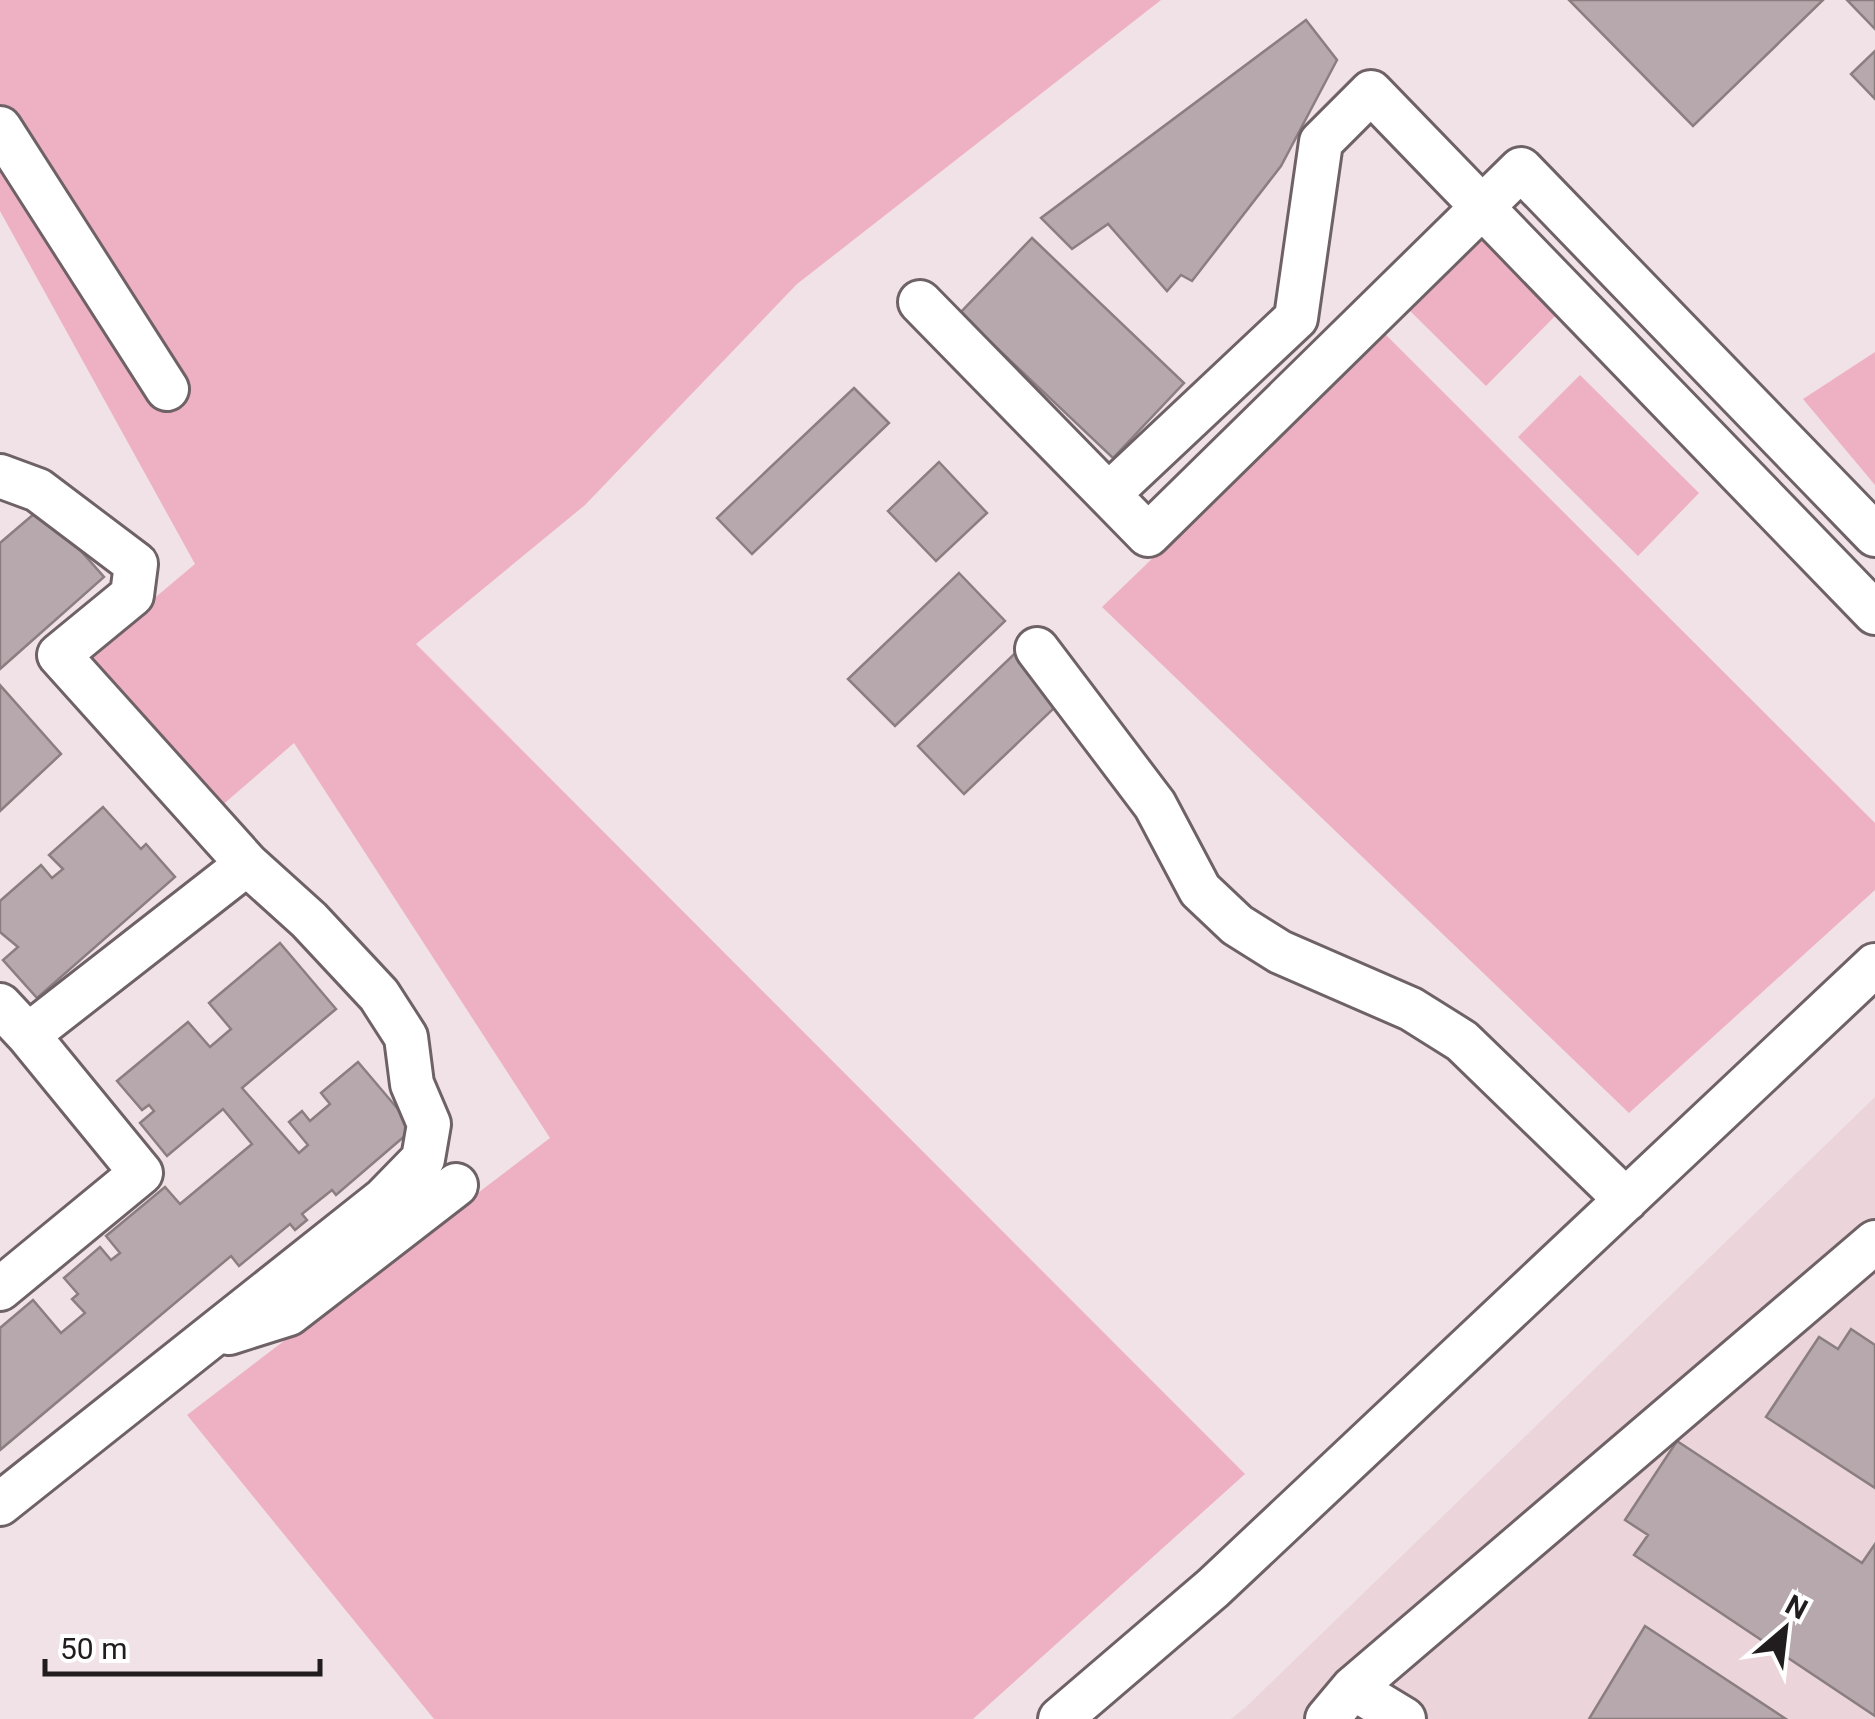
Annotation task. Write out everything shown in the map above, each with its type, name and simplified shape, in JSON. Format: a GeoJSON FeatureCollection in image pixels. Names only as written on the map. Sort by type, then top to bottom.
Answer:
{"type":"FeatureCollection","features":[{"type":"Feature","properties":{"kind":"street"},"geometry":{"type":"LineString","coordinates":[[1110,494],[1296,318],[1321,142],[1372,92],[1875,613]]}},
{"type":"Feature","properties":{"kind":"street"},"geometry":{"type":"LineString","coordinates":[[0,128],[168,389]]}},
{"type":"Feature","properties":{"kind":"street"},"geometry":{"type":"LineString","coordinates":[[920,302],[1148,535],[1521,169],[1875,535]]}},
{"type":"Feature","properties":{"kind":"street"},"geometry":{"type":"LineString","coordinates":[[0,476],[38,490],[136,564],[132,595],[59,654],[247,864],[310,920],[379,995],[406,1037],[412,1084],[429,1124],[424,1158],[384,1199],[0,1504]]}},
{"type":"Feature","properties":{"kind":"street"},"geometry":{"type":"LineString","coordinates":[[1037,649],[1154,805],[1200,890],[1224,913],[1280,952],[1411,1009],[1462,1041],[1626,1200]]}},
{"type":"Feature","properties":{"kind":"street"},"geometry":{"type":"LineString","coordinates":[[0,1289],[141,1172],[14,1020],[247,864]]}},
{"type":"Feature","properties":{"kind":"street"},"geometry":{"type":"LineString","coordinates":[[1060,1719],[1214,1588],[1875,965]]}},
{"type":"Feature","properties":{"kind":"street"},"geometry":{"type":"LineString","coordinates":[[205,1341],[288,1314],[456,1185]]}},
{"type":"Feature","properties":{"kind":"street"},"geometry":{"type":"LineString","coordinates":[[1340,1704],[1873,1246]]}},
{"type":"Feature","properties":{"kind":"street"},"geometry":{"type":"LineString","coordinates":[[1340,1704],[1404,1719]]}},
{"type":"Feature","properties":{"kind":"shaded area"},"geometry":{"type":"Polygon","coordinates":[[[0,0],[1161,0],[797,284],[585,505],[416,644],[1245,1474],[973,1719],[434,1719],[187,1415],[550,1138],[294,743],[219,808],[88,654],[195,564],[0,211],[0,0]]]}},
{"type":"Feature","properties":{"kind":"shaded area"},"geometry":{"type":"Polygon","coordinates":[[[1478,232],[1559,312],[1486,386],[1405,306],[1478,232]]]}},
{"type":"Feature","properties":{"kind":"shaded area"},"geometry":{"type":"Polygon","coordinates":[[[1385,334],[1875,823],[1875,890],[1629,1113],[1102,607],[1385,334]]]}},
{"type":"Feature","properties":{"kind":"shaded area"},"geometry":{"type":"Polygon","coordinates":[[[1875,352],[1875,485],[1803,399],[1875,352]]]}},
{"type":"Feature","properties":{"kind":"shaded area"},"geometry":{"type":"Polygon","coordinates":[[[1580,375],[1699,493],[1638,556],[1518,437],[1580,375]]]}},
{"type":"Feature","properties":{"kind":"shaded area"},"geometry":{"type":"Polygon","coordinates":[[[1875,1097],[1875,1719],[1231,1719],[1246,1707],[1875,1097]]]}},
{"type":"Feature","properties":{"kind":"building"},"geometry":{"type":"Polygon","coordinates":[[[1569,0],[1823,0],[1693,126],[1569,0]]]}},
{"type":"Feature","properties":{"kind":"building"},"geometry":{"type":"Polygon","coordinates":[[[1847,0],[1875,0],[1875,29],[1847,0]]]}},
{"type":"Feature","properties":{"kind":"building"},"geometry":{"type":"Polygon","coordinates":[[[1306,20],[1337,60],[1281,166],[1192,281],[1181,275],[1167,291],[1108,224],[1072,249],[1041,218],[1306,20]]]}},
{"type":"Feature","properties":{"kind":"building"},"geometry":{"type":"Polygon","coordinates":[[[1875,51],[1875,99],[1851,74],[1875,51]]]}},
{"type":"Feature","properties":{"kind":"building"},"geometry":{"type":"Polygon","coordinates":[[[1032,238],[1184,383],[1113,458],[960,313],[1032,238]]]}},
{"type":"Feature","properties":{"kind":"building"},"geometry":{"type":"Polygon","coordinates":[[[854,388],[889,423],[752,554],[717,518],[854,388]]]}},
{"type":"Feature","properties":{"kind":"building"},"geometry":{"type":"Polygon","coordinates":[[[939,462],[987,513],[936,561],[888,511],[939,462]]]}},
{"type":"Feature","properties":{"kind":"building"},"geometry":{"type":"Polygon","coordinates":[[[42,507],[104,577],[0,669],[0,543],[42,507]]]}},
{"type":"Feature","properties":{"kind":"building"},"geometry":{"type":"Polygon","coordinates":[[[959,573],[1005,621],[895,726],[848,679],[959,573]]]}},
{"type":"Feature","properties":{"kind":"building"},"geometry":{"type":"Polygon","coordinates":[[[1028,641],[1074,689],[964,794],[918,746],[1028,641]]]}},
{"type":"Feature","properties":{"kind":"building"},"geometry":{"type":"Polygon","coordinates":[[[0,685],[61,754],[0,811],[0,685]]]}},
{"type":"Feature","properties":{"kind":"building"},"geometry":{"type":"Polygon","coordinates":[[[103,807],[141,849],[146,844],[175,877],[37,998],[3,960],[18,947],[0,932],[0,901],[41,865],[52,878],[63,869],[49,855],[103,807]]]}},
{"type":"Feature","properties":{"kind":"building"},"geometry":{"type":"Polygon","coordinates":[[[280,943],[336,1009],[242,1088],[299,1153],[308,1145],[289,1122],[302,1111],[310,1121],[330,1104],[321,1093],[358,1062],[414,1128],[336,1195],[332,1190],[302,1214],[307,1220],[295,1230],[290,1224],[239,1266],[231,1256],[0,1450],[0,1328],[33,1300],[61,1333],[85,1313],[72,1299],[78,1294],[64,1278],[100,1247],[111,1260],[120,1253],[106,1236],[165,1187],[180,1204],[252,1144],[223,1109],[167,1156],[140,1123],[154,1111],[149,1105],[142,1110],[117,1081],[188,1022],[210,1047],[231,1029],[209,1003],[280,943]]]}},
{"type":"Feature","properties":{"kind":"building"},"geometry":{"type":"Polygon","coordinates":[[[1851,1329],[1875,1345],[1875,1488],[1766,1417],[1819,1337],[1838,1349],[1851,1329]]]}},
{"type":"Feature","properties":{"kind":"building"},"geometry":{"type":"Polygon","coordinates":[[[1677,1441],[1862,1563],[1875,1544],[1875,1716],[1634,1555],[1648,1535],[1625,1520],[1677,1441]]]}},
{"type":"Feature","properties":{"kind":"building"},"geometry":{"type":"Polygon","coordinates":[[[1645,1626],[1786,1719],[1589,1719],[1645,1626]]]}}]}
